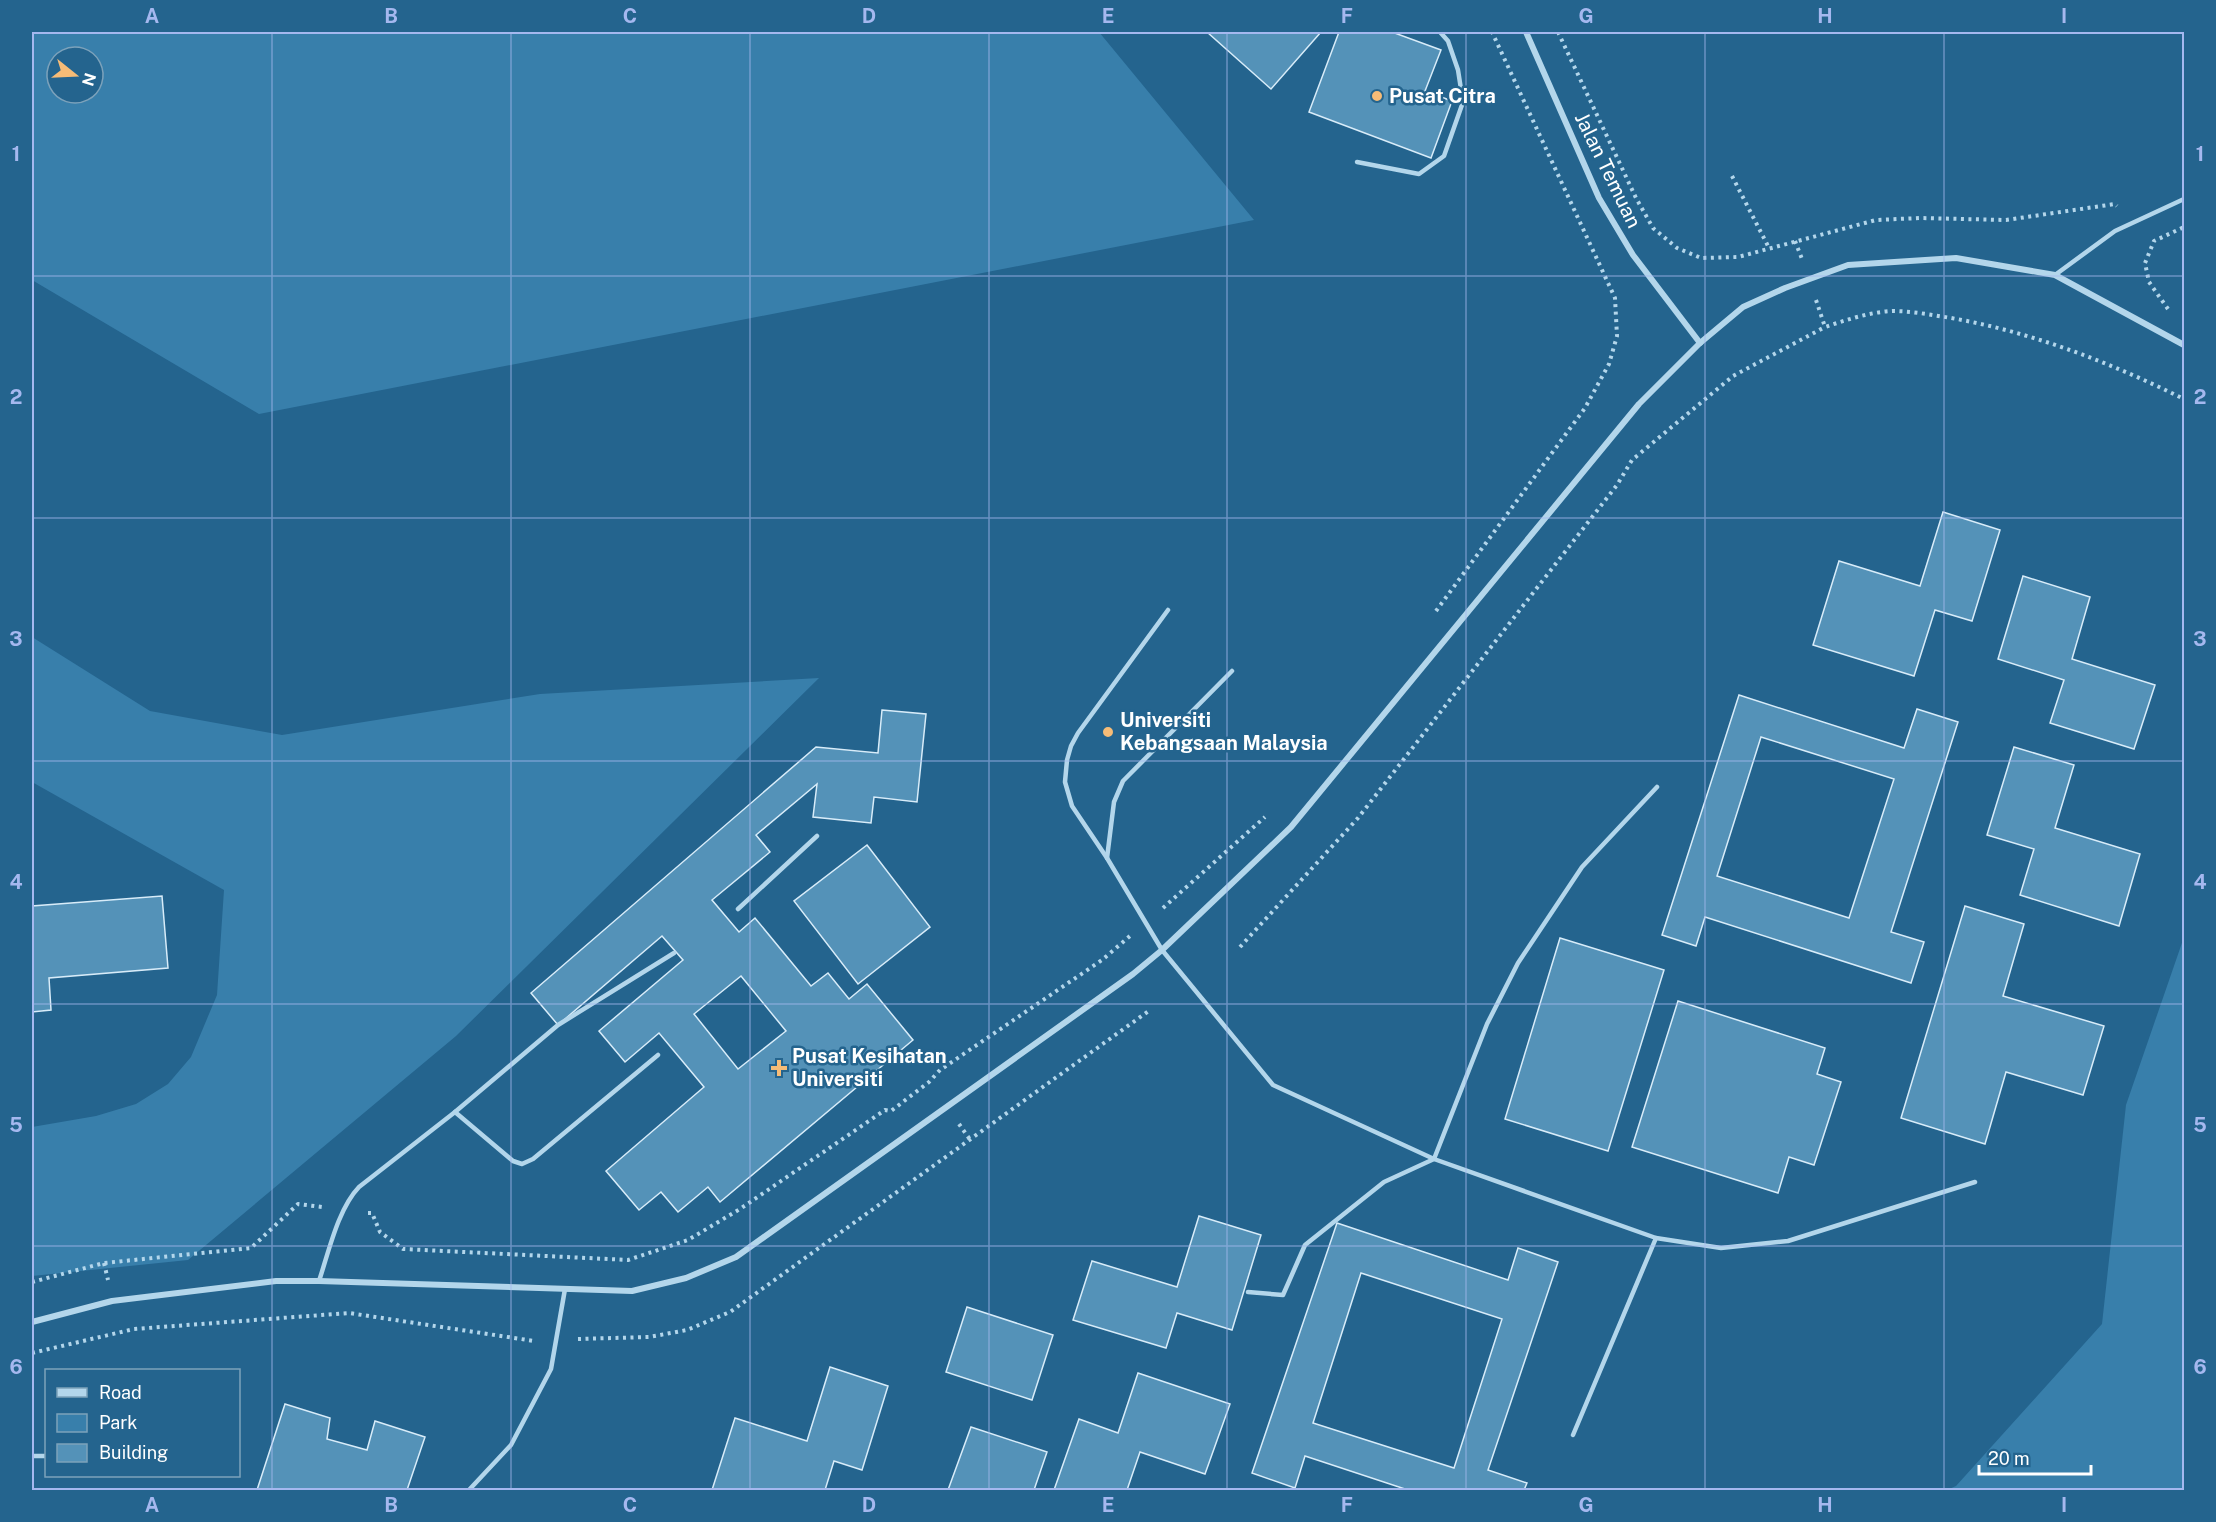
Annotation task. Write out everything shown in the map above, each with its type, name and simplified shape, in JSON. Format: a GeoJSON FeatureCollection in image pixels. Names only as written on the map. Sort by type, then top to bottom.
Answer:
{"type":"FeatureCollection","features":[{"type":"Feature","properties":{"kind":"street","name":"Jalan Temuan"},"geometry":{"type":"LineString","coordinates":[[1526,32],[1599,198],[1634,255],[1700,343]]}},
{"type":"Feature","properties":{"kind":"street"},"geometry":{"type":"LineString","coordinates":[[32,1322],[112,1301],[276,1281],[632,1291],[686,1278],[736,1257],[1124,980],[1162,950],[1291,827],[1639,404],[1700,343],[1743,307],[1785,288],[1848,265],[1956,258],[2055,275],[2184,345]]}},
{"type":"Feature","properties":{"kind":"lane"},"geometry":{"type":"LineString","coordinates":[[1358,162],[1419,174],[1444,156],[1463,102],[1458,70],[1448,41],[1440,32]]}},
{"type":"Feature","properties":{"kind":"lane"},"geometry":{"type":"LineString","coordinates":[[2055,275],[2115,231],[2184,199]]}},
{"type":"Feature","properties":{"kind":"lane"},"geometry":{"type":"LineString","coordinates":[[1168,610],[1078,733],[1067,760],[1065,782],[1072,806],[1107,858],[1162,950],[1273,1085],[1434,1159],[1656,1238],[1721,1248],[1788,1241],[1976,1182]]}},
{"type":"Feature","properties":{"kind":"lane"},"geometry":{"type":"LineString","coordinates":[[1107,858],[1113,802],[1123,781],[1232,671]]}},
{"type":"Feature","properties":{"kind":"lane"},"geometry":{"type":"LineString","coordinates":[[1248,1292],[1283,1295],[1305,1245],[1384,1182],[1434,1159],[1487,1024],[1518,963],[1582,867],[1657,787]]}},
{"type":"Feature","properties":{"kind":"lane"},"geometry":{"type":"LineString","coordinates":[[738,909],[817,836]]}},
{"type":"Feature","properties":{"kind":"lane"},"geometry":{"type":"LineString","coordinates":[[319,1281],[349,1197],[358,1187],[455,1112],[558,1025],[674,953]]}},
{"type":"Feature","properties":{"kind":"lane"},"geometry":{"type":"LineString","coordinates":[[455,1112],[513,1161],[522,1164],[533,1159],[658,1055]]}},
{"type":"Feature","properties":{"kind":"lane"},"geometry":{"type":"LineString","coordinates":[[1573,1435],[1656,1238]]}},
{"type":"Feature","properties":{"kind":"lane"},"geometry":{"type":"LineString","coordinates":[[469,1491],[511,1445],[551,1369],[565,1289]]}},
{"type":"Feature","properties":{"kind":"path"},"geometry":{"type":"LineString","coordinates":[[1430,620],[1585,408],[1609,364],[1617,336],[1615,298],[1492,32]]}},
{"type":"Feature","properties":{"kind":"path"},"geometry":{"type":"LineString","coordinates":[[1558,32],[1636,198],[1653,228],[1677,248],[1701,258],[1738,257],[1876,220],[1920,218],[2006,220],[2115,204],[2154,241]]}},
{"type":"Feature","properties":{"kind":"path"},"geometry":{"type":"LineString","coordinates":[[1732,176],[1768,248]]}},
{"type":"Feature","properties":{"kind":"path"},"geometry":{"type":"LineString","coordinates":[[2177,315],[2169,310],[2149,282],[2145,262],[2154,241],[2184,227]]}},
{"type":"Feature","properties":{"kind":"path"},"geometry":{"type":"LineString","coordinates":[[1795,241],[1825,327]]}},
{"type":"Feature","properties":{"kind":"path"},"geometry":{"type":"LineString","coordinates":[[1240,947],[1358,818],[1617,485],[1632,460],[1733,376],[1825,327],[1854,318],[1890,311],[1983,323],[2110,365],[2184,399]]}},
{"type":"Feature","properties":{"kind":"path"},"geometry":{"type":"LineString","coordinates":[[32,1282],[104,1263],[251,1248],[297,1204],[372,1213],[380,1232],[403,1249],[628,1260],[688,1240],[740,1209],[885,1110],[891,1111],[929,1082],[939,1070],[1102,960],[1270,812]]}},
{"type":"Feature","properties":{"kind":"path"},"geometry":{"type":"LineString","coordinates":[[32,1353],[134,1329],[349,1313],[394,1318],[528,1342],[650,1337],[687,1330],[730,1312],[1150,1010]]}},
{"type":"Feature","properties":{"kind":"green space"},"geometry":{"type":"Polygon","coordinates":[[[32,32],[1099,32],[1254,220],[259,414],[32,280],[32,32]]]}},
{"type":"Feature","properties":{"kind":"green space"},"geometry":{"type":"Polygon","coordinates":[[[32,637],[150,711],[282,735],[540,694],[819,678],[456,1036],[188,1260],[32,1276],[32,1127],[96,1116],[136,1104],[168,1084],[191,1057],[217,995],[224,890],[32,782],[32,637]]]}},
{"type":"Feature","properties":{"kind":"green space"},"geometry":{"type":"Polygon","coordinates":[[[2184,937],[2184,1490],[1947,1490],[1956,1486],[2102,1324],[2126,1105],[2184,937]]]}},
{"type":"Feature","properties":{"kind":"building"},"geometry":{"type":"Polygon","coordinates":[[[1207,32],[1321,32],[1271,89],[1207,32]]]}},
{"type":"Feature","properties":{"kind":"building","name":"Pusat Citra"},"geometry":{"type":"Polygon","coordinates":[[[1339,32],[1392,32],[1441,50],[1425,91],[1452,101],[1431,158],[1309,112],[1339,32]]]}},
{"type":"Feature","properties":{"kind":"building"},"geometry":{"type":"Polygon","coordinates":[[[1943,512],[2000,530],[1972,621],[1935,610],[1914,676],[1813,645],[1839,561],[1920,586],[1943,512]]]}},
{"type":"Feature","properties":{"kind":"building"},"geometry":{"type":"Polygon","coordinates":[[[2023,576],[2090,597],[2072,659],[2155,685],[2134,749],[2050,723],[2064,680],[1998,659],[2023,576]]]}},
{"type":"Feature","properties":{"kind":"building"},"geometry":{"type":"Polygon","coordinates":[[[1739,695],[1904,748],[1917,709],[1958,722],[1891,932],[1924,942],[1911,983],[1705,917],[1696,946],[1662,935],[1739,695]],[[1761,737],[1717,876],[1849,918],[1894,779],[1761,737]]]}},
{"type":"Feature","properties":{"kind":"building"},"geometry":{"type":"Polygon","coordinates":[[[882,710],[926,714],[917,802],[874,797],[871,823],[813,817],[817,784],[756,835],[770,852],[712,900],[739,932],[755,918],[811,986],[828,973],[849,999],[867,984],[913,1040],[720,1202],[708,1187],[678,1212],[661,1192],[639,1210],[606,1171],[704,1087],[659,1033],[625,1062],[599,1031],[683,960],[662,936],[558,1025],[531,993],[816,747],[878,753],[882,710]],[[741,976],[694,1014],[738,1069],[786,1031],[741,976]]]}},
{"type":"Feature","properties":{"kind":"building"},"geometry":{"type":"Polygon","coordinates":[[[2014,747],[2074,765],[2055,828],[2140,854],[2119,926],[2020,895],[2034,849],[1987,835],[2014,747]]]}},
{"type":"Feature","properties":{"kind":"building"},"geometry":{"type":"Polygon","coordinates":[[[867,845],[930,927],[858,984],[794,901],[867,845]]]}},
{"type":"Feature","properties":{"kind":"building"},"geometry":{"type":"Polygon","coordinates":[[[162,896],[168,968],[49,978],[51,1010],[32,1012],[32,906],[162,896]]]}},
{"type":"Feature","properties":{"kind":"building"},"geometry":{"type":"Polygon","coordinates":[[[1965,906],[2024,924],[2003,996],[2104,1026],[2083,1095],[2006,1072],[1985,1144],[1901,1118],[1965,906]]]}},
{"type":"Feature","properties":{"kind":"building"},"geometry":{"type":"Polygon","coordinates":[[[1560,938],[1664,970],[1608,1151],[1505,1119],[1560,938]]]}},
{"type":"Feature","properties":{"kind":"building"},"geometry":{"type":"Polygon","coordinates":[[[1678,1001],[1825,1048],[1817,1074],[1841,1082],[1814,1165],[1789,1157],[1778,1193],[1632,1147],[1678,1001]]]}},
{"type":"Feature","properties":{"kind":"building"},"geometry":{"type":"Polygon","coordinates":[[[1199,1216],[1261,1235],[1232,1330],[1177,1313],[1166,1348],[1073,1320],[1092,1261],[1177,1287],[1199,1216]]]}},
{"type":"Feature","properties":{"kind":"building"},"geometry":{"type":"Polygon","coordinates":[[[1337,1223],[1508,1280],[1518,1248],[1558,1262],[1488,1470],[1527,1483],[1524,1490],[1408,1490],[1305,1456],[1295,1488],[1252,1473],[1337,1223]],[[1361,1273],[1313,1423],[1454,1468],[1502,1319],[1361,1273]]]}},
{"type":"Feature","properties":{"kind":"building"},"geometry":{"type":"Polygon","coordinates":[[[967,1307],[1053,1335],[1032,1400],[946,1372],[967,1307]]]}},
{"type":"Feature","properties":{"kind":"building"},"geometry":{"type":"Polygon","coordinates":[[[830,1367],[888,1386],[862,1470],[834,1461],[825,1490],[712,1490],[735,1418],[807,1441],[830,1367]]]}},
{"type":"Feature","properties":{"kind":"building"},"geometry":{"type":"Polygon","coordinates":[[[1138,1373],[1230,1404],[1205,1474],[1140,1452],[1127,1490],[1054,1490],[1079,1419],[1118,1433],[1138,1373]]]}},
{"type":"Feature","properties":{"kind":"building"},"geometry":{"type":"Polygon","coordinates":[[[285,1404],[330,1418],[327,1439],[367,1450],[375,1421],[425,1437],[407,1490],[257,1490],[285,1404]]]}},
{"type":"Feature","properties":{"kind":"building"},"geometry":{"type":"Polygon","coordinates":[[[971,1427],[1047,1452],[1034,1490],[948,1490],[971,1427]]]}},
{"type":"Feature","properties":{"kind":"place","name":"Pusat Citra"},"geometry":{"type":"Point","coordinates":[1377,96]}},
{"type":"Feature","properties":{"kind":"place","name":"Universiti Kebangsaan Malaysia"},"geometry":{"type":"Point","coordinates":[1108,732]}},
{"type":"Feature","properties":{"kind":"place","name":"Pusat Kesihatan Universiti"},"geometry":{"type":"Point","coordinates":[779,1068]}}]}
